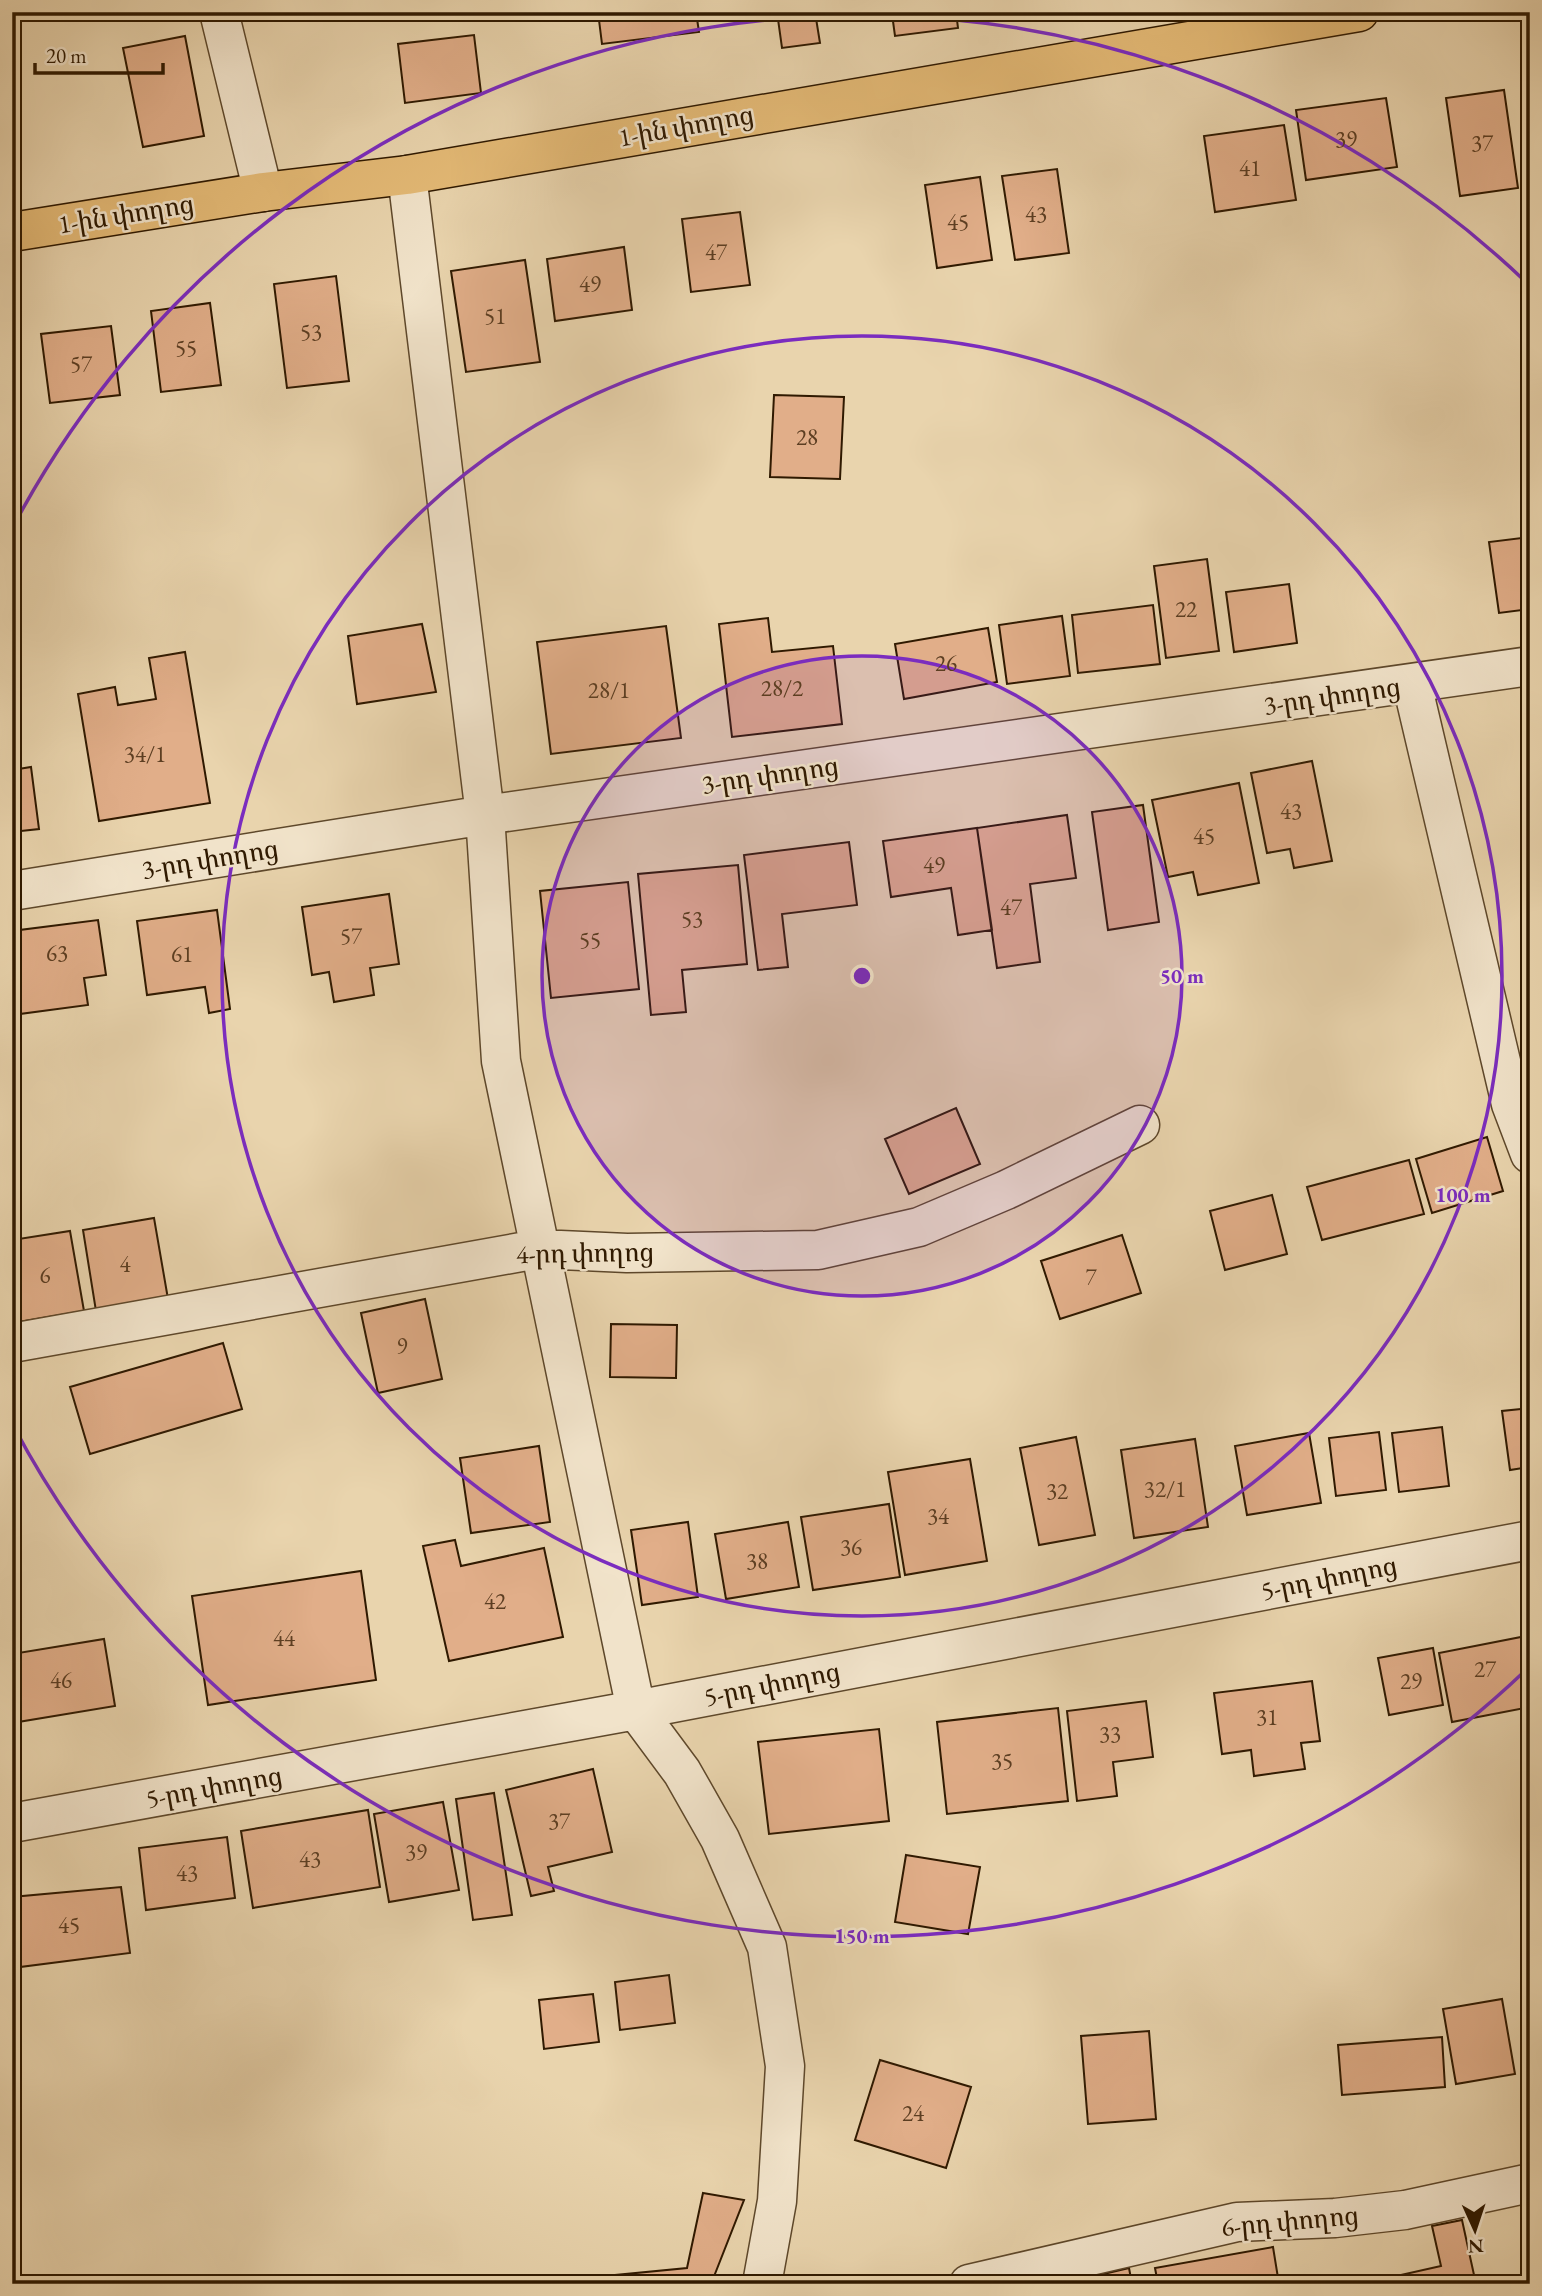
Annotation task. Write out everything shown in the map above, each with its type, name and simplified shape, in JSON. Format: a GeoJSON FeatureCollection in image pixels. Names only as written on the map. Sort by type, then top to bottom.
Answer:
{"type":"FeatureCollection","features":[{"type":"Feature","properties":{"kind":"main road","name":"1-ին փողոց"},"geometry":{"type":"LineString","coordinates":[[12,232],[263,192],[407,175],[1359,12]]}},
{"type":"Feature","properties":{"kind":"street"},"geometry":{"type":"LineString","coordinates":[[219,12],[263,192]]}},
{"type":"Feature","properties":{"kind":"street"},"geometry":{"type":"LineString","coordinates":[[407,175],[485,815],[501,1061],[538,1249],[636,1710],[682,1772],[720,1839],[767,1947],[785,2066],[777,2201],[762,2284]]}},
{"type":"Feature","properties":{"kind":"street","name":"3-րդ փողոց"},"geometry":{"type":"LineString","coordinates":[[12,891],[485,815],[1530,666]]}},
{"type":"Feature","properties":{"kind":"street"},"geometry":{"type":"LineString","coordinates":[[1412,684],[1511,1104],[1530,1154]]}},
{"type":"Feature","properties":{"kind":"street","name":"4-րդ փողոց"},"geometry":{"type":"LineString","coordinates":[[12,1343],[538,1249],[627,1253],[818,1250],[919,1227],[1006,1190],[1140,1125]]}},
{"type":"Feature","properties":{"kind":"street","name":"5-րդ փողոց"},"geometry":{"type":"LineString","coordinates":[[12,1823],[636,1710],[1530,1540]]}},
{"type":"Feature","properties":{"kind":"street","name":"6-րդ փողոց"},"geometry":{"type":"LineString","coordinates":[[969,2284],[1237,2222],[1335,2218],[1405,2210],[1530,2183]]}},
{"type":"Feature","properties":{"kind":"building"},"geometry":{"type":"Polygon","coordinates":[[[598,12],[696,12],[699,32],[602,44],[598,12]]]}},
{"type":"Feature","properties":{"kind":"building"},"geometry":{"type":"Polygon","coordinates":[[[777,12],[815,12],[820,43],[782,48],[777,12]]]}},
{"type":"Feature","properties":{"kind":"building"},"geometry":{"type":"Polygon","coordinates":[[[956,12],[958,28],[895,36],[892,14],[956,12]]]}},
{"type":"Feature","properties":{"kind":"building"},"geometry":{"type":"Polygon","coordinates":[[[474,35],[481,93],[405,103],[398,44],[474,35]]]}},
{"type":"Feature","properties":{"kind":"building"},"geometry":{"type":"Polygon","coordinates":[[[185,36],[204,136],[143,147],[123,48],[185,36]]]}},
{"type":"Feature","properties":{"kind":"building"},"geometry":{"type":"Polygon","coordinates":[[[1504,90],[1518,188],[1460,196],[1446,98],[1504,90]]]}},
{"type":"Feature","properties":{"kind":"building"},"geometry":{"type":"Polygon","coordinates":[[[1530,90],[1530,140],[1523,91],[1530,90]]]}},
{"type":"Feature","properties":{"kind":"building"},"geometry":{"type":"Polygon","coordinates":[[[1386,98],[1397,167],[1306,180],[1296,110],[1386,98]]]}},
{"type":"Feature","properties":{"kind":"building"},"geometry":{"type":"Polygon","coordinates":[[[1284,125],[1296,200],[1215,212],[1204,136],[1284,125]]]}},
{"type":"Feature","properties":{"kind":"building"},"geometry":{"type":"Polygon","coordinates":[[[1057,169],[1069,253],[1015,260],[1002,176],[1057,169]]]}},
{"type":"Feature","properties":{"kind":"building"},"geometry":{"type":"Polygon","coordinates":[[[980,177],[992,260],[937,268],[925,185],[980,177]]]}},
{"type":"Feature","properties":{"kind":"building"},"geometry":{"type":"Polygon","coordinates":[[[740,212],[750,285],[691,292],[682,219],[740,212]]]}},
{"type":"Feature","properties":{"kind":"building"},"geometry":{"type":"Polygon","coordinates":[[[624,247],[632,310],[555,321],[547,259],[624,247]]]}},
{"type":"Feature","properties":{"kind":"building"},"geometry":{"type":"Polygon","coordinates":[[[525,260],[540,362],[466,372],[451,271],[525,260]]]}},
{"type":"Feature","properties":{"kind":"building"},"geometry":{"type":"Polygon","coordinates":[[[336,276],[349,381],[287,388],[274,284],[336,276]]]}},
{"type":"Feature","properties":{"kind":"building"},"geometry":{"type":"Polygon","coordinates":[[[210,303],[221,385],[161,392],[151,311],[210,303]]]}},
{"type":"Feature","properties":{"kind":"building"},"geometry":{"type":"Polygon","coordinates":[[[111,326],[120,395],[50,403],[41,334],[111,326]]]}},
{"type":"Feature","properties":{"kind":"building"},"geometry":{"type":"Polygon","coordinates":[[[774,395],[844,397],[840,479],[770,477],[774,395]]]}},
{"type":"Feature","properties":{"kind":"building"},"geometry":{"type":"Polygon","coordinates":[[[1530,537],[1530,609],[1499,613],[1489,542],[1530,537]]]}},
{"type":"Feature","properties":{"kind":"building"},"geometry":{"type":"Polygon","coordinates":[[[1207,559],[1219,651],[1166,658],[1154,566],[1207,559]]]}},
{"type":"Feature","properties":{"kind":"building"},"geometry":{"type":"Polygon","coordinates":[[[1289,584],[1297,643],[1234,652],[1226,592],[1289,584]]]}},
{"type":"Feature","properties":{"kind":"building"},"geometry":{"type":"Polygon","coordinates":[[[1153,605],[1160,664],[1078,673],[1072,615],[1153,605]]]}},
{"type":"Feature","properties":{"kind":"building"},"geometry":{"type":"Polygon","coordinates":[[[1062,616],[1070,676],[1007,684],[999,625],[1062,616]]]}},
{"type":"Feature","properties":{"kind":"building"},"geometry":{"type":"Polygon","coordinates":[[[768,618],[772,652],[833,646],[842,724],[732,737],[719,624],[768,618]]]}},
{"type":"Feature","properties":{"kind":"building"},"geometry":{"type":"Polygon","coordinates":[[[422,624],[436,692],[357,704],[348,636],[422,624]]]}},
{"type":"Feature","properties":{"kind":"building"},"geometry":{"type":"Polygon","coordinates":[[[666,626],[681,738],[551,754],[537,642],[666,626]]]}},
{"type":"Feature","properties":{"kind":"building"},"geometry":{"type":"Polygon","coordinates":[[[988,628],[997,682],[904,699],[895,644],[988,628]]]}},
{"type":"Feature","properties":{"kind":"building"},"geometry":{"type":"Polygon","coordinates":[[[185,652],[210,803],[99,821],[78,694],[115,687],[118,705],[156,699],[149,658],[185,652]]]}},
{"type":"Feature","properties":{"kind":"building"},"geometry":{"type":"Polygon","coordinates":[[[1312,761],[1332,861],[1294,868],[1290,849],[1267,853],[1251,773],[1312,761]]]}},
{"type":"Feature","properties":{"kind":"building"},"geometry":{"type":"Polygon","coordinates":[[[31,767],[39,829],[12,832],[12,770],[31,767]]]}},
{"type":"Feature","properties":{"kind":"building"},"geometry":{"type":"Polygon","coordinates":[[[1239,783],[1259,883],[1198,895],[1193,872],[1168,877],[1152,800],[1239,783]]]}},
{"type":"Feature","properties":{"kind":"building"},"geometry":{"type":"Polygon","coordinates":[[[1143,805],[1159,922],[1108,930],[1092,812],[1143,805]]]}},
{"type":"Feature","properties":{"kind":"building"},"geometry":{"type":"Polygon","coordinates":[[[1067,815],[1076,878],[1030,884],[1040,962],[997,968],[977,828],[1067,815]]]}},
{"type":"Feature","properties":{"kind":"building"},"geometry":{"type":"Polygon","coordinates":[[[977,828],[992,930],[958,935],[951,888],[891,897],[883,841],[977,828]]]}},
{"type":"Feature","properties":{"kind":"building"},"geometry":{"type":"Polygon","coordinates":[[[849,842],[857,905],[782,914],[788,967],[758,970],[744,855],[849,842]]]}},
{"type":"Feature","properties":{"kind":"building"},"geometry":{"type":"Polygon","coordinates":[[[738,865],[747,964],[682,970],[686,1012],[651,1015],[638,874],[738,865]]]}},
{"type":"Feature","properties":{"kind":"building"},"geometry":{"type":"Polygon","coordinates":[[[628,882],[639,989],[551,998],[540,891],[628,882]]]}},
{"type":"Feature","properties":{"kind":"building"},"geometry":{"type":"Polygon","coordinates":[[[389,894],[399,964],[370,968],[374,995],[334,1002],[329,972],[312,975],[302,907],[389,894]]]}},
{"type":"Feature","properties":{"kind":"building"},"geometry":{"type":"Polygon","coordinates":[[[217,910],[230,1009],[209,1013],[205,987],[147,995],[137,921],[217,910]]]}},
{"type":"Feature","properties":{"kind":"building"},"geometry":{"type":"Polygon","coordinates":[[[98,920],[106,975],[84,978],[88,1005],[12,1015],[12,931],[98,920]]]}},
{"type":"Feature","properties":{"kind":"building"},"geometry":{"type":"Polygon","coordinates":[[[956,1108],[980,1164],[909,1194],[885,1139],[956,1108]]]}},
{"type":"Feature","properties":{"kind":"building"},"geometry":{"type":"Polygon","coordinates":[[[1487,1137],[1503,1191],[1432,1213],[1416,1159],[1487,1137]]]}},
{"type":"Feature","properties":{"kind":"building"},"geometry":{"type":"Polygon","coordinates":[[[1409,1160],[1424,1214],[1322,1240],[1307,1187],[1409,1160]]]}},
{"type":"Feature","properties":{"kind":"building"},"geometry":{"type":"Polygon","coordinates":[[[1272,1195],[1287,1254],[1225,1270],[1210,1211],[1272,1195]]]}},
{"type":"Feature","properties":{"kind":"building"},"geometry":{"type":"Polygon","coordinates":[[[154,1218],[168,1299],[96,1311],[83,1230],[154,1218]]]}},
{"type":"Feature","properties":{"kind":"building"},"geometry":{"type":"Polygon","coordinates":[[[70,1231],[84,1311],[13,1323],[12,1240],[70,1231]]]}},
{"type":"Feature","properties":{"kind":"building"},"geometry":{"type":"Polygon","coordinates":[[[1122,1235],[1141,1293],[1060,1319],[1041,1261],[1122,1235]]]}},
{"type":"Feature","properties":{"kind":"building"},"geometry":{"type":"Polygon","coordinates":[[[425,1299],[442,1379],[378,1393],[361,1313],[425,1299]]]}},
{"type":"Feature","properties":{"kind":"building"},"geometry":{"type":"Polygon","coordinates":[[[611,1324],[677,1325],[676,1378],[610,1377],[611,1324]]]}},
{"type":"Feature","properties":{"kind":"building"},"geometry":{"type":"Polygon","coordinates":[[[223,1343],[242,1409],[90,1454],[70,1387],[223,1343]]]}},
{"type":"Feature","properties":{"kind":"building"},"geometry":{"type":"Polygon","coordinates":[[[1530,1408],[1530,1467],[1510,1470],[1502,1411],[1530,1408]]]}},
{"type":"Feature","properties":{"kind":"building"},"geometry":{"type":"Polygon","coordinates":[[[1442,1427],[1449,1486],[1399,1492],[1392,1433],[1442,1427]]]}},
{"type":"Feature","properties":{"kind":"building"},"geometry":{"type":"Polygon","coordinates":[[[1379,1432],[1386,1490],[1336,1496],[1329,1438],[1379,1432]]]}},
{"type":"Feature","properties":{"kind":"building"},"geometry":{"type":"Polygon","coordinates":[[[1309,1433],[1321,1503],[1247,1515],[1235,1446],[1309,1433]]]}},
{"type":"Feature","properties":{"kind":"building"},"geometry":{"type":"Polygon","coordinates":[[[1076,1437],[1095,1535],[1039,1545],[1020,1448],[1076,1437]]]}},
{"type":"Feature","properties":{"kind":"building"},"geometry":{"type":"Polygon","coordinates":[[[1195,1439],[1208,1527],[1134,1538],[1121,1450],[1195,1439]]]}},
{"type":"Feature","properties":{"kind":"building"},"geometry":{"type":"Polygon","coordinates":[[[539,1446],[550,1522],[471,1533],[460,1458],[539,1446]]]}},
{"type":"Feature","properties":{"kind":"building"},"geometry":{"type":"Polygon","coordinates":[[[970,1459],[987,1561],[905,1575],[888,1472],[970,1459]]]}},
{"type":"Feature","properties":{"kind":"building"},"geometry":{"type":"Polygon","coordinates":[[[889,1504],[900,1577],[813,1590],[801,1517],[889,1504]]]}},
{"type":"Feature","properties":{"kind":"building"},"geometry":{"type":"Polygon","coordinates":[[[688,1522],[698,1597],[642,1605],[631,1530],[688,1522]]]}},
{"type":"Feature","properties":{"kind":"building"},"geometry":{"type":"Polygon","coordinates":[[[788,1522],[799,1587],[726,1599],[715,1534],[788,1522]]]}},
{"type":"Feature","properties":{"kind":"building"},"geometry":{"type":"Polygon","coordinates":[[[455,1540],[461,1566],[544,1548],[563,1637],[449,1661],[423,1546],[455,1540]]]}},
{"type":"Feature","properties":{"kind":"building"},"geometry":{"type":"Polygon","coordinates":[[[361,1571],[376,1680],[208,1705],[192,1596],[361,1571]]]}},
{"type":"Feature","properties":{"kind":"building"},"geometry":{"type":"Polygon","coordinates":[[[1521,1637],[1530,1686],[1530,1707],[1452,1722],[1439,1653],[1521,1637]]]}},
{"type":"Feature","properties":{"kind":"building"},"geometry":{"type":"Polygon","coordinates":[[[104,1639],[115,1706],[12,1723],[12,1654],[104,1639]]]}},
{"type":"Feature","properties":{"kind":"building"},"geometry":{"type":"Polygon","coordinates":[[[1433,1648],[1443,1705],[1389,1715],[1378,1658],[1433,1648]]]}},
{"type":"Feature","properties":{"kind":"building"},"geometry":{"type":"Polygon","coordinates":[[[1312,1681],[1320,1741],[1301,1743],[1305,1769],[1254,1776],[1251,1750],[1222,1754],[1214,1693],[1312,1681]]]}},
{"type":"Feature","properties":{"kind":"building"},"geometry":{"type":"Polygon","coordinates":[[[1146,1701],[1153,1757],[1113,1762],[1117,1796],[1077,1801],[1067,1711],[1146,1701]]]}},
{"type":"Feature","properties":{"kind":"building"},"geometry":{"type":"Polygon","coordinates":[[[1058,1708],[1068,1801],[947,1814],[937,1722],[1058,1708]]]}},
{"type":"Feature","properties":{"kind":"building"},"geometry":{"type":"Polygon","coordinates":[[[879,1729],[889,1821],[769,1834],[758,1742],[879,1729]]]}},
{"type":"Feature","properties":{"kind":"building"},"geometry":{"type":"Polygon","coordinates":[[[593,1769],[612,1852],[548,1867],[554,1891],[531,1896],[506,1790],[593,1769]]]}},
{"type":"Feature","properties":{"kind":"building"},"geometry":{"type":"Polygon","coordinates":[[[494,1793],[512,1915],[473,1920],[456,1799],[494,1793]]]}},
{"type":"Feature","properties":{"kind":"building"},"geometry":{"type":"Polygon","coordinates":[[[443,1802],[459,1890],[389,1902],[374,1814],[443,1802]]]}},
{"type":"Feature","properties":{"kind":"building"},"geometry":{"type":"Polygon","coordinates":[[[368,1810],[380,1887],[253,1908],[241,1831],[368,1810]]]}},
{"type":"Feature","properties":{"kind":"building"},"geometry":{"type":"Polygon","coordinates":[[[227,1837],[235,1898],[146,1910],[139,1848],[227,1837]]]}},
{"type":"Feature","properties":{"kind":"building"},"geometry":{"type":"Polygon","coordinates":[[[906,1855],[980,1867],[968,1934],[895,1922],[906,1855]]]}},
{"type":"Feature","properties":{"kind":"building"},"geometry":{"type":"Polygon","coordinates":[[[121,1887],[130,1953],[12,1968],[12,1897],[121,1887]]]}},
{"type":"Feature","properties":{"kind":"building"},"geometry":{"type":"Polygon","coordinates":[[[669,1975],[675,2023],[620,2030],[615,1982],[669,1975]]]}},
{"type":"Feature","properties":{"kind":"building"},"geometry":{"type":"Polygon","coordinates":[[[593,1994],[599,2042],[544,2049],[539,2000],[593,1994]]]}},
{"type":"Feature","properties":{"kind":"building"},"geometry":{"type":"Polygon","coordinates":[[[1502,1999],[1515,2074],[1456,2084],[1443,2009],[1502,1999]]]}},
{"type":"Feature","properties":{"kind":"building"},"geometry":{"type":"Polygon","coordinates":[[[1149,2031],[1156,2119],[1088,2124],[1081,2036],[1149,2031]]]}},
{"type":"Feature","properties":{"kind":"building"},"geometry":{"type":"Polygon","coordinates":[[[1442,2037],[1445,2087],[1342,2095],[1338,2045],[1442,2037]]]}},
{"type":"Feature","properties":{"kind":"building"},"geometry":{"type":"Polygon","coordinates":[[[880,2060],[971,2087],[946,2168],[855,2140],[880,2060]]]}},
{"type":"Feature","properties":{"kind":"building"},"geometry":{"type":"Polygon","coordinates":[[[703,2193],[744,2200],[711,2284],[595,2284],[595,2277],[687,2268],[703,2193]]]}},
{"type":"Feature","properties":{"kind":"building"},"geometry":{"type":"Polygon","coordinates":[[[1462,2220],[1476,2284],[1384,2284],[1383,2279],[1441,2266],[1432,2226],[1462,2220]]]}},
{"type":"Feature","properties":{"kind":"building"},"geometry":{"type":"Polygon","coordinates":[[[1273,2247],[1279,2284],[1158,2284],[1155,2268],[1273,2247]]]}},
{"type":"Feature","properties":{"kind":"building"},"geometry":{"type":"Polygon","coordinates":[[[1129,2268],[1132,2284],[1061,2284],[1129,2268]]]}}]}
